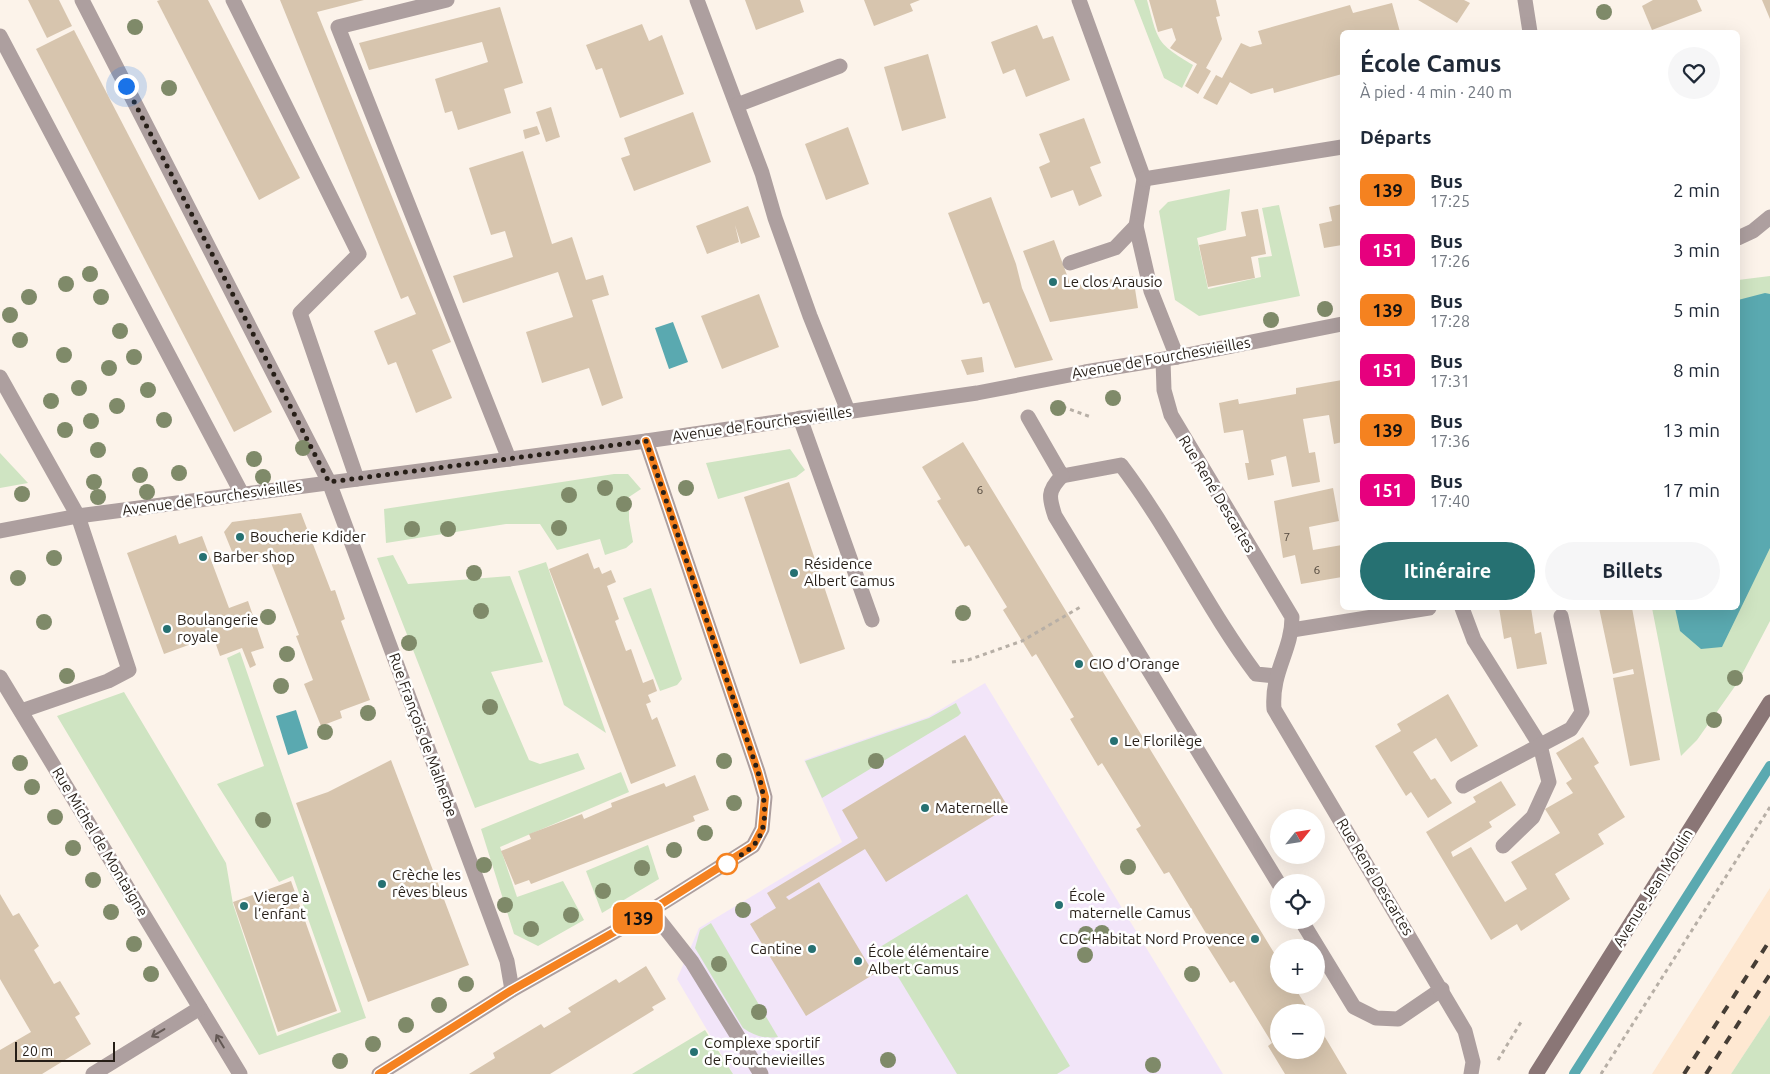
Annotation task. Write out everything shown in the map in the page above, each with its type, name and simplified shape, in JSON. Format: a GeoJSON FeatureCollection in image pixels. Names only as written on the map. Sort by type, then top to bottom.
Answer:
{"type":"FeatureCollection","features":[{"type":"Feature","properties":{"kind":"street","name":"Rue François de Malherbe"},"geometry":{"type":"LineString","coordinates":[[82,0],[329,482],[507,961],[512,990]]}},
{"type":"Feature","properties":{"kind":"street"},"geometry":{"type":"LineString","coordinates":[[233,0],[359,254],[300,313],[357,479]]}},
{"type":"Feature","properties":{"kind":"street"},"geometry":{"type":"LineString","coordinates":[[447,0],[338,27],[509,459]]}},
{"type":"Feature","properties":{"kind":"street"},"geometry":{"type":"LineString","coordinates":[[697,0],[762,173],[775,218],[804,298],[848,412]]}},
{"type":"Feature","properties":{"kind":"street"},"geometry":{"type":"LineString","coordinates":[[1070,262],[1115,248],[1136,226],[1144,179],[1078,0]]}},
{"type":"Feature","properties":{"kind":"street"},"geometry":{"type":"LineString","coordinates":[[1525,0],[1530,30]]}},
{"type":"Feature","properties":{"kind":"street"},"geometry":{"type":"LineString","coordinates":[[0,36],[242,494]]}},
{"type":"Feature","properties":{"kind":"street"},"geometry":{"type":"LineString","coordinates":[[736,105],[840,66]]}},
{"type":"Feature","properties":{"kind":"street"},"geometry":{"type":"LineString","coordinates":[[1144,179],[1340,147]]}},
{"type":"Feature","properties":{"kind":"street"},"geometry":{"type":"LineString","coordinates":[[1740,237],[1754,231],[1770,217]]}},
{"type":"Feature","properties":{"kind":"street","name":"Rue René Descartes"},"geometry":{"type":"LineString","coordinates":[[1136,226],[1151,291],[1169,334],[1170,358],[1164,390],[1172,415],[1292,617],[1292,630],[1276,676],[1273,691],[1274,709],[1466,1031],[1473,1062],[1471,1074]]}},
{"type":"Feature","properties":{"kind":"street"},"geometry":{"type":"LineString","coordinates":[[1754,231],[1770,231]]}},
{"type":"Feature","properties":{"kind":"street","name":"Avenue de Fourchesvieilles"},"geometry":{"type":"LineString","coordinates":[[0,531],[78,516],[646,441],[977,393],[1340,324]]}},
{"type":"Feature","properties":{"kind":"street"},"geometry":{"type":"LineString","coordinates":[[0,377],[78,516],[129,670],[108,681],[21,711]]}},
{"type":"Feature","properties":{"kind":"street"},"geometry":{"type":"LineString","coordinates":[[1028,417],[1062,476]]}},
{"type":"Feature","properties":{"kind":"street"},"geometry":{"type":"LineString","coordinates":[[800,418],[872,620]]}},
{"type":"Feature","properties":{"kind":"street"},"geometry":{"type":"LineString","coordinates":[[379,1074],[512,990],[651,910],[753,846],[762,829],[765,797],[758,772],[646,441]]}},
{"type":"Feature","properties":{"kind":"street"},"geometry":{"type":"LineString","coordinates":[[1273,874],[1055,516],[1050,500],[1052,486],[1062,476],[1122,464],[1152,507],[1232,641],[1256,674],[1276,676]]}},
{"type":"Feature","properties":{"kind":"street"},"geometry":{"type":"LineString","coordinates":[[1292,630],[1416,610]]}},
{"type":"Feature","properties":{"kind":"street"},"geometry":{"type":"LineString","coordinates":[[1463,610],[1474,640],[1540,745],[1549,782],[1533,817],[1504,846]]}},
{"type":"Feature","properties":{"kind":"street"},"geometry":{"type":"LineString","coordinates":[[1463,786],[1570,729],[1582,712],[1561,616]]}},
{"type":"Feature","properties":{"kind":"street","name":"Rue Michel de Montaigne"},"geometry":{"type":"LineString","coordinates":[[0,677],[240,1074]]}},
{"type":"Feature","properties":{"kind":"street","name":"Avenue Jean Moulin"},"geometry":{"type":"LineString","coordinates":[[1536,1074],[1770,702]]}},
{"type":"Feature","properties":{"kind":"street"},"geometry":{"type":"LineString","coordinates":[[651,910],[692,962],[762,1073],[760,1074]]}},
{"type":"Feature","properties":{"kind":"street"},"geometry":{"type":"LineString","coordinates":[[1306,929],[1354,1007],[1376,1018],[1398,1019],[1442,989]]}},
{"type":"Feature","properties":{"kind":"street"},"geometry":{"type":"LineString","coordinates":[[93,1074],[200,1008]]}},
{"type":"Feature","properties":{"kind":"path"},"geometry":{"type":"LineString","coordinates":[[952,662],[968,660],[1022,641],[1084,604]]}},
{"type":"Feature","properties":{"kind":"path"},"geometry":{"type":"LineString","coordinates":[[1601,1074],[1770,807]]}},
{"type":"Feature","properties":{"kind":"path"},"geometry":{"type":"LineString","coordinates":[[1494,1067],[1521,1022]]}},
{"type":"Feature","properties":{"kind":"shaded area"},"geometry":{"type":"Polygon","coordinates":[[[985,683],[1223,1074],[733,1074],[677,979],[699,928],[842,842],[804,760],[928,717],[985,683]]]}},
{"type":"Feature","properties":{"kind":"shaded area"},"geometry":{"type":"Polygon","coordinates":[[[1770,888],[1770,1015],[1731,1074],[1652,1074],[1770,888]]]}},
{"type":"Feature","properties":{"kind":"green space"},"geometry":{"type":"Polygon","coordinates":[[[1134,0],[1147,0],[1160,40],[1165,46],[1193,65],[1182,88],[1164,78],[1134,0]]]}},
{"type":"Feature","properties":{"kind":"green space"},"geometry":{"type":"Polygon","coordinates":[[[1230,189],[1226,230],[1197,238],[1208,289],[1261,277],[1258,258],[1272,256],[1262,208],[1279,205],[1300,296],[1199,316],[1175,300],[1159,211],[1168,202],[1230,189]]]}},
{"type":"Feature","properties":{"kind":"green space"},"geometry":{"type":"Polygon","coordinates":[[[1770,276],[1770,621],[1738,682],[1697,740],[1681,756],[1652,610],[1740,610],[1740,280],[1770,276]]]}},
{"type":"Feature","properties":{"kind":"green space"},"geometry":{"type":"Polygon","coordinates":[[[790,449],[805,470],[796,477],[718,499],[706,463],[790,449]]]}},
{"type":"Feature","properties":{"kind":"green space"},"geometry":{"type":"Polygon","coordinates":[[[0,453],[28,483],[0,488],[0,453]]]}},
{"type":"Feature","properties":{"kind":"green space"},"geometry":{"type":"Polygon","coordinates":[[[614,474],[628,474],[641,489],[629,497],[629,520],[633,542],[626,548],[605,555],[600,539],[557,550],[540,524],[506,524],[386,543],[384,509],[614,474]]]}},
{"type":"Feature","properties":{"kind":"green space"},"geometry":{"type":"Polygon","coordinates":[[[393,555],[408,584],[510,576],[543,662],[491,672],[529,760],[540,764],[578,753],[585,769],[475,808],[377,558],[393,555]]]}},
{"type":"Feature","properties":{"kind":"green space"},"geometry":{"type":"Polygon","coordinates":[[[546,562],[606,733],[564,705],[518,571],[546,562]]]}},
{"type":"Feature","properties":{"kind":"green space"},"geometry":{"type":"Polygon","coordinates":[[[651,588],[682,679],[677,685],[660,691],[623,598],[651,588]]]}},
{"type":"Feature","properties":{"kind":"green space"},"geometry":{"type":"Polygon","coordinates":[[[240,652],[366,1018],[259,1055],[57,716],[124,692],[226,863],[233,904],[277,1036],[341,1012],[293,876],[279,882],[217,784],[264,766],[227,658],[240,652]]]}},
{"type":"Feature","properties":{"kind":"green space"},"geometry":{"type":"Polygon","coordinates":[[[956,703],[961,713],[958,716],[822,798],[805,761],[929,718],[956,703]]]}},
{"type":"Feature","properties":{"kind":"green space"},"geometry":{"type":"Polygon","coordinates":[[[621,772],[629,792],[500,847],[517,897],[563,881],[584,920],[538,946],[514,934],[481,829],[621,772]]]}},
{"type":"Feature","properties":{"kind":"green space"},"geometry":{"type":"Polygon","coordinates":[[[648,845],[659,879],[602,913],[586,871],[648,845]]]}},
{"type":"Feature","properties":{"kind":"green space"},"geometry":{"type":"Polygon","coordinates":[[[967,894],[1070,1066],[1057,1074],[957,1074],[880,947],[967,894]]]}},
{"type":"Feature","properties":{"kind":"green space"},"geometry":{"type":"Polygon","coordinates":[[[711,923],[778,1037],[768,1038],[760,1036],[743,1028],[695,948],[700,930],[711,923]]]}},
{"type":"Feature","properties":{"kind":"green space"},"geometry":{"type":"Polygon","coordinates":[[[1770,1015],[1770,1074],[1731,1074],[1770,1015]]]}},
{"type":"Feature","properties":{"kind":"green space","name":"Complexe sportif de Fourchevieilles"},"geometry":{"type":"Polygon","coordinates":[[[705,1030],[733,1074],[632,1074],[705,1030]]]}},
{"type":"Feature","properties":{"kind":"water"},"geometry":{"type":"Polygon","coordinates":[[[1765,293],[1770,294],[1770,548],[1740,610],[1740,299],[1765,293]]]}},
{"type":"Feature","properties":{"kind":"water"},"geometry":{"type":"Polygon","coordinates":[[[673,322],[688,362],[669,369],[655,328],[673,322]]]}},
{"type":"Feature","properties":{"kind":"water"},"geometry":{"type":"Polygon","coordinates":[[[1675,610],[1740,610],[1722,647],[1701,649],[1680,631],[1675,610]]]}},
{"type":"Feature","properties":{"kind":"water"},"geometry":{"type":"Polygon","coordinates":[[[296,710],[308,748],[288,755],[276,716],[296,710]]]}},
{"type":"Feature","properties":{"kind":"building"},"geometry":{"type":"Polygon","coordinates":[[[28,0],[59,0],[72,26],[47,38],[28,0]]]}},
{"type":"Feature","properties":{"kind":"building"},"geometry":{"type":"Polygon","coordinates":[[[208,0],[300,178],[259,200],[157,1],[208,0]]]}},
{"type":"Feature","properties":{"kind":"building"},"geometry":{"type":"Polygon","coordinates":[[[280,0],[364,0],[317,12],[451,342],[432,350],[452,398],[416,413],[396,362],[388,365],[374,331],[416,314],[408,296],[401,299],[280,0]]]}},
{"type":"Feature","properties":{"kind":"building"},"geometry":{"type":"Polygon","coordinates":[[[745,0],[800,0],[804,12],[756,30],[745,0]]]}},
{"type":"Feature","properties":{"kind":"building"},"geometry":{"type":"Polygon","coordinates":[[[864,0],[920,0],[910,4],[913,11],[874,26],[864,0]]]}},
{"type":"Feature","properties":{"kind":"building"},"geometry":{"type":"Polygon","coordinates":[[[1149,0],[1216,0],[1220,16],[1216,17],[1222,39],[1206,68],[1211,71],[1198,94],[1185,86],[1197,64],[1170,48],[1176,40],[1172,28],[1158,32],[1149,0]]]}},
{"type":"Feature","properties":{"kind":"building"},"geometry":{"type":"Polygon","coordinates":[[[1418,0],[1464,0],[1470,3],[1457,23],[1418,0]]]}},
{"type":"Feature","properties":{"kind":"building"},"geometry":{"type":"Polygon","coordinates":[[[1653,0],[1697,0],[1702,11],[1652,30],[1642,6],[1653,0]]]}},
{"type":"Feature","properties":{"kind":"building"},"geometry":{"type":"Polygon","coordinates":[[[1762,0],[1770,0],[1770,19],[1762,0]]]}},
{"type":"Feature","properties":{"kind":"building"},"geometry":{"type":"Polygon","coordinates":[[[1392,3],[1399,30],[1340,30],[1340,75],[1274,93],[1273,88],[1251,94],[1230,82],[1217,105],[1203,98],[1216,75],[1222,78],[1241,43],[1250,47],[1262,44],[1258,31],[1350,5],[1353,13],[1392,3]]]}},
{"type":"Feature","properties":{"kind":"building"},"geometry":{"type":"Polygon","coordinates":[[[500,7],[523,83],[504,89],[511,113],[458,130],[452,111],[445,113],[435,79],[488,62],[482,42],[369,70],[359,43],[500,7]]]}},
{"type":"Feature","properties":{"kind":"building"},"geometry":{"type":"Polygon","coordinates":[[[642,24],[649,41],[662,35],[684,94],[620,118],[602,68],[596,70],[586,45],[642,24]]]}},
{"type":"Feature","properties":{"kind":"building"},"geometry":{"type":"Polygon","coordinates":[[[1037,25],[1043,39],[1053,36],[1070,80],[1026,97],[1015,69],[1003,74],[991,42],[1037,25]]]}},
{"type":"Feature","properties":{"kind":"building"},"geometry":{"type":"Polygon","coordinates":[[[74,30],[272,412],[234,432],[36,49],[74,30]]]}},
{"type":"Feature","properties":{"kind":"building"},"geometry":{"type":"Polygon","coordinates":[[[928,54],[946,118],[902,131],[884,67],[928,54]]]}},
{"type":"Feature","properties":{"kind":"building"},"geometry":{"type":"Polygon","coordinates":[[[551,107],[560,137],[546,142],[536,112],[551,107]]]}},
{"type":"Feature","properties":{"kind":"building"},"geometry":{"type":"Polygon","coordinates":[[[693,112],[711,162],[634,191],[621,158],[630,155],[624,138],[693,112]]]}},
{"type":"Feature","properties":{"kind":"building"},"geometry":{"type":"Polygon","coordinates":[[[1084,118],[1101,163],[1090,167],[1102,196],[1079,206],[1073,190],[1051,198],[1039,167],[1050,162],[1039,134],[1084,118]]]}},
{"type":"Feature","properties":{"kind":"building"},"geometry":{"type":"Polygon","coordinates":[[[537,126],[540,134],[525,139],[523,130],[537,126]]]}},
{"type":"Feature","properties":{"kind":"building"},"geometry":{"type":"Polygon","coordinates":[[[848,127],[869,184],[826,200],[805,144],[848,127]]]}},
{"type":"Feature","properties":{"kind":"building"},"geometry":{"type":"Polygon","coordinates":[[[523,151],[552,244],[572,237],[586,280],[603,275],[609,295],[592,300],[623,398],[602,406],[589,368],[542,383],[526,332],[573,317],[558,272],[463,303],[453,276],[513,257],[505,231],[491,235],[469,168],[523,151]]]}},
{"type":"Feature","properties":{"kind":"building"},"geometry":{"type":"Polygon","coordinates":[[[991,197],[1016,264],[1022,288],[1053,360],[1015,368],[989,302],[983,304],[948,213],[991,197]]]}},
{"type":"Feature","properties":{"kind":"building"},"geometry":{"type":"Polygon","coordinates":[[[1340,204],[1340,245],[1324,248],[1319,224],[1332,221],[1329,207],[1340,204]]]}},
{"type":"Feature","properties":{"kind":"building"},"geometry":{"type":"Polygon","coordinates":[[[748,206],[760,237],[741,244],[735,225],[739,242],[707,254],[696,226],[748,206]]]}},
{"type":"Feature","properties":{"kind":"building"},"geometry":{"type":"Polygon","coordinates":[[[1258,209],[1266,254],[1251,257],[1255,278],[1208,287],[1199,245],[1246,236],[1241,212],[1258,209]]]}},
{"type":"Feature","properties":{"kind":"building","name":"Le clos Arausio"},"geometry":{"type":"Polygon","coordinates":[[[1054,240],[1071,286],[1133,276],[1138,308],[1050,322],[1023,251],[1054,240]]]}},
{"type":"Feature","properties":{"kind":"building"},"geometry":{"type":"Polygon","coordinates":[[[759,294],[779,347],[722,369],[701,316],[759,294]]]}},
{"type":"Feature","properties":{"kind":"building"},"geometry":{"type":"Polygon","coordinates":[[[982,357],[984,372],[967,375],[961,360],[982,357]]]}},
{"type":"Feature","properties":{"kind":"building"},"geometry":{"type":"Polygon","coordinates":[[[1340,380],[1340,442],[1334,444],[1329,415],[1303,419],[1309,453],[1315,452],[1320,482],[1292,487],[1286,456],[1271,460],[1274,475],[1248,480],[1245,463],[1249,463],[1243,430],[1224,433],[1219,403],[1238,399],[1239,404],[1296,394],[1296,388],[1340,380]]]}},
{"type":"Feature","properties":{"kind":"building","name":"Le Florilège"},"geometry":{"type":"Polygon","coordinates":[[[963,442],[1270,946],[1270,994],[1299,994],[1305,1004],[1270,1004],[1270,1040],[1234,981],[1230,983],[1202,938],[1207,935],[1169,872],[1164,874],[1136,829],[1141,826],[1102,763],[1098,766],[1070,719],[1074,717],[1036,654],[1032,657],[1003,610],[1007,607],[969,545],[965,547],[937,501],[941,499],[922,467],[963,442]]]}},
{"type":"Feature","properties":{"kind":"building","name":"Résidence Albert Camus"},"geometry":{"type":"Polygon","coordinates":[[[789,482],[845,649],[800,664],[744,497],[789,482]]]}},
{"type":"Feature","properties":{"kind":"building"},"geometry":{"type":"Polygon","coordinates":[[[1333,488],[1339,521],[1309,527],[1313,550],[1340,545],[1340,577],[1301,584],[1295,555],[1283,558],[1274,501],[1333,488]]]}},
{"type":"Feature","properties":{"kind":"building"},"geometry":{"type":"Polygon","coordinates":[[[301,513],[331,591],[335,590],[345,619],[341,621],[370,700],[340,711],[342,718],[321,726],[304,684],[313,680],[296,636],[299,635],[268,555],[248,563],[243,551],[233,554],[224,532],[232,522],[301,513]]]}},
{"type":"Feature","properties":{"kind":"building"},"geometry":{"type":"Polygon","coordinates":[[[176,535],[179,544],[202,536],[229,608],[248,601],[264,648],[251,652],[256,665],[250,668],[242,648],[220,656],[213,636],[164,654],[127,553],[176,535]]]}},
{"type":"Feature","properties":{"kind":"building"},"geometry":{"type":"Polygon","coordinates":[[[588,553],[594,569],[599,567],[602,574],[611,570],[616,582],[607,586],[619,619],[615,621],[626,651],[631,649],[643,683],[653,679],[657,691],[648,695],[651,702],[646,704],[652,720],[657,717],[676,766],[631,784],[549,569],[588,553]]]}},
{"type":"Feature","properties":{"kind":"building"},"geometry":{"type":"Polygon","coordinates":[[[1499,610],[1531,610],[1535,634],[1541,632],[1547,664],[1517,669],[1511,637],[1504,639],[1499,610]]]}},
{"type":"Feature","properties":{"kind":"building"},"geometry":{"type":"Polygon","coordinates":[[[1599,610],[1632,610],[1660,760],[1630,766],[1613,678],[1634,674],[1633,669],[1613,674],[1599,610]]]}},
{"type":"Feature","properties":{"kind":"building"},"geometry":{"type":"Polygon","coordinates":[[[1448,694],[1478,746],[1451,762],[1436,738],[1413,752],[1431,780],[1435,778],[1452,803],[1428,818],[1411,792],[1406,796],[1375,746],[1401,731],[1397,724],[1448,694]]]}},
{"type":"Feature","properties":{"kind":"building"},"geometry":{"type":"Polygon","coordinates":[[[965,735],[1008,807],[886,882],[865,849],[786,897],[789,900],[819,882],[874,974],[806,1016],[750,924],[776,908],[767,893],[858,838],[842,810],[965,735]]]}},
{"type":"Feature","properties":{"kind":"building"},"geometry":{"type":"Polygon","coordinates":[[[1583,737],[1599,763],[1594,766],[1625,817],[1598,834],[1604,844],[1555,874],[1570,899],[1521,931],[1517,924],[1491,940],[1426,832],[1476,802],[1473,797],[1501,781],[1516,805],[1489,822],[1492,827],[1451,852],[1453,857],[1471,847],[1505,902],[1527,889],[1511,862],[1560,833],[1545,809],[1573,793],[1566,783],[1572,779],[1556,753],[1583,737]]]}},
{"type":"Feature","properties":{"kind":"building","name":"Crèche les rêves bleus"},"geometry":{"type":"Polygon","coordinates":[[[391,760],[469,965],[368,1002],[296,803],[328,792],[391,760]]]}},
{"type":"Feature","properties":{"kind":"building"},"geometry":{"type":"Polygon","coordinates":[[[695,775],[709,810],[693,816],[695,821],[531,884],[529,880],[515,885],[501,851],[531,839],[529,834],[582,814],[584,819],[612,807],[611,803],[664,783],[666,787],[695,775]]]}},
{"type":"Feature","properties":{"kind":"building"},"geometry":{"type":"Polygon","coordinates":[[[291,881],[337,1011],[278,1032],[233,902],[291,881]]]}},
{"type":"Feature","properties":{"kind":"building"},"geometry":{"type":"Polygon","coordinates":[[[0,894],[13,916],[19,913],[39,946],[34,950],[54,984],[60,981],[80,1014],[75,1017],[91,1044],[42,1074],[0,1074],[0,1050],[31,1032],[0,979],[0,894]]]}},
{"type":"Feature","properties":{"kind":"building"},"geometry":{"type":"Polygon","coordinates":[[[646,966],[666,999],[652,1007],[654,1010],[550,1074],[469,1074],[495,1058],[493,1053],[541,1024],[544,1028],[571,1012],[568,1008],[616,979],[619,983],[646,966]]]}},
{"type":"Feature","properties":{"kind":"building","name":"Le Florilège"},"geometry":{"type":"Polygon","coordinates":[[[1325,1037],[1347,1074],[1285,1074],[1276,1059],[1325,1059],[1325,1037]]]}},
{"type":"Feature","properties":{"kind":"waterway"},"geometry":{"type":"LineString","coordinates":[[1574,1074],[1770,766]]}},
{"type":"Feature","properties":{"kind":"railway"},"geometry":{"type":"LineString","coordinates":[[1684,1074],[1770,940]]}},
{"type":"Feature","properties":{"kind":"railway"},"geometry":{"type":"LineString","coordinates":[[1706,1074],[1770,974]]}},
{"type":"Feature","properties":{"kind":"bus line","name":"139"},"geometry":{"type":"LineString","coordinates":[[379,1074],[512,990],[639,918],[730,862],[753,846],[762,829],[765,797],[758,772],[646,441]]}},
{"type":"Feature","properties":{"kind":"place","name":"Le clos Arausio"},"geometry":{"type":"Point","coordinates":[1053,282]}},
{"type":"Feature","properties":{"kind":"place","name":"Boucherie Kdider"},"geometry":{"type":"Point","coordinates":[240,537]}},
{"type":"Feature","properties":{"kind":"place","name":"Barber shop"},"geometry":{"type":"Point","coordinates":[203,557]}},
{"type":"Feature","properties":{"kind":"place","name":"Résidence Albert Camus"},"geometry":{"type":"Point","coordinates":[794,573]}},
{"type":"Feature","properties":{"kind":"place","name":"Boulangerie royale"},"geometry":{"type":"Point","coordinates":[167,629]}},
{"type":"Feature","properties":{"kind":"place","name":"CIO d'Orange"},"geometry":{"type":"Point","coordinates":[1079,664]}},
{"type":"Feature","properties":{"kind":"place","name":"Le Florilège"},"geometry":{"type":"Point","coordinates":[1114,741]}},
{"type":"Feature","properties":{"kind":"place","name":"Maternelle"},"geometry":{"type":"Point","coordinates":[925,808]}},
{"type":"Feature","properties":{"kind":"place","name":"Crèche les rêves bleus"},"geometry":{"type":"Point","coordinates":[382,884]}},
{"type":"Feature","properties":{"kind":"place","name":"École maternelle Camus"},"geometry":{"type":"Point","coordinates":[1059,905]}},
{"type":"Feature","properties":{"kind":"place","name":"Vierge à l’enfant"},"geometry":{"type":"Point","coordinates":[244,906]}},
{"type":"Feature","properties":{"kind":"place","name":"CDC Habitat Nord Provence"},"geometry":{"type":"Point","coordinates":[1255,939]}},
{"type":"Feature","properties":{"kind":"place","name":"Cantine"},"geometry":{"type":"Point","coordinates":[812,949]}},
{"type":"Feature","properties":{"kind":"place","name":"École élémentaire Albert Camus"},"geometry":{"type":"Point","coordinates":[858,961]}},
{"type":"Feature","properties":{"kind":"place","name":"Complexe sportif de Fourchevieilles"},"geometry":{"type":"Point","coordinates":[694,1052]}},
{"type":"Feature","properties":{"kind":"route"},"geometry":{"type":"LineString","coordinates":[[126,86],[329,482],[646,441],[765,797],[762,829],[753,846],[727,864]]}}]}
